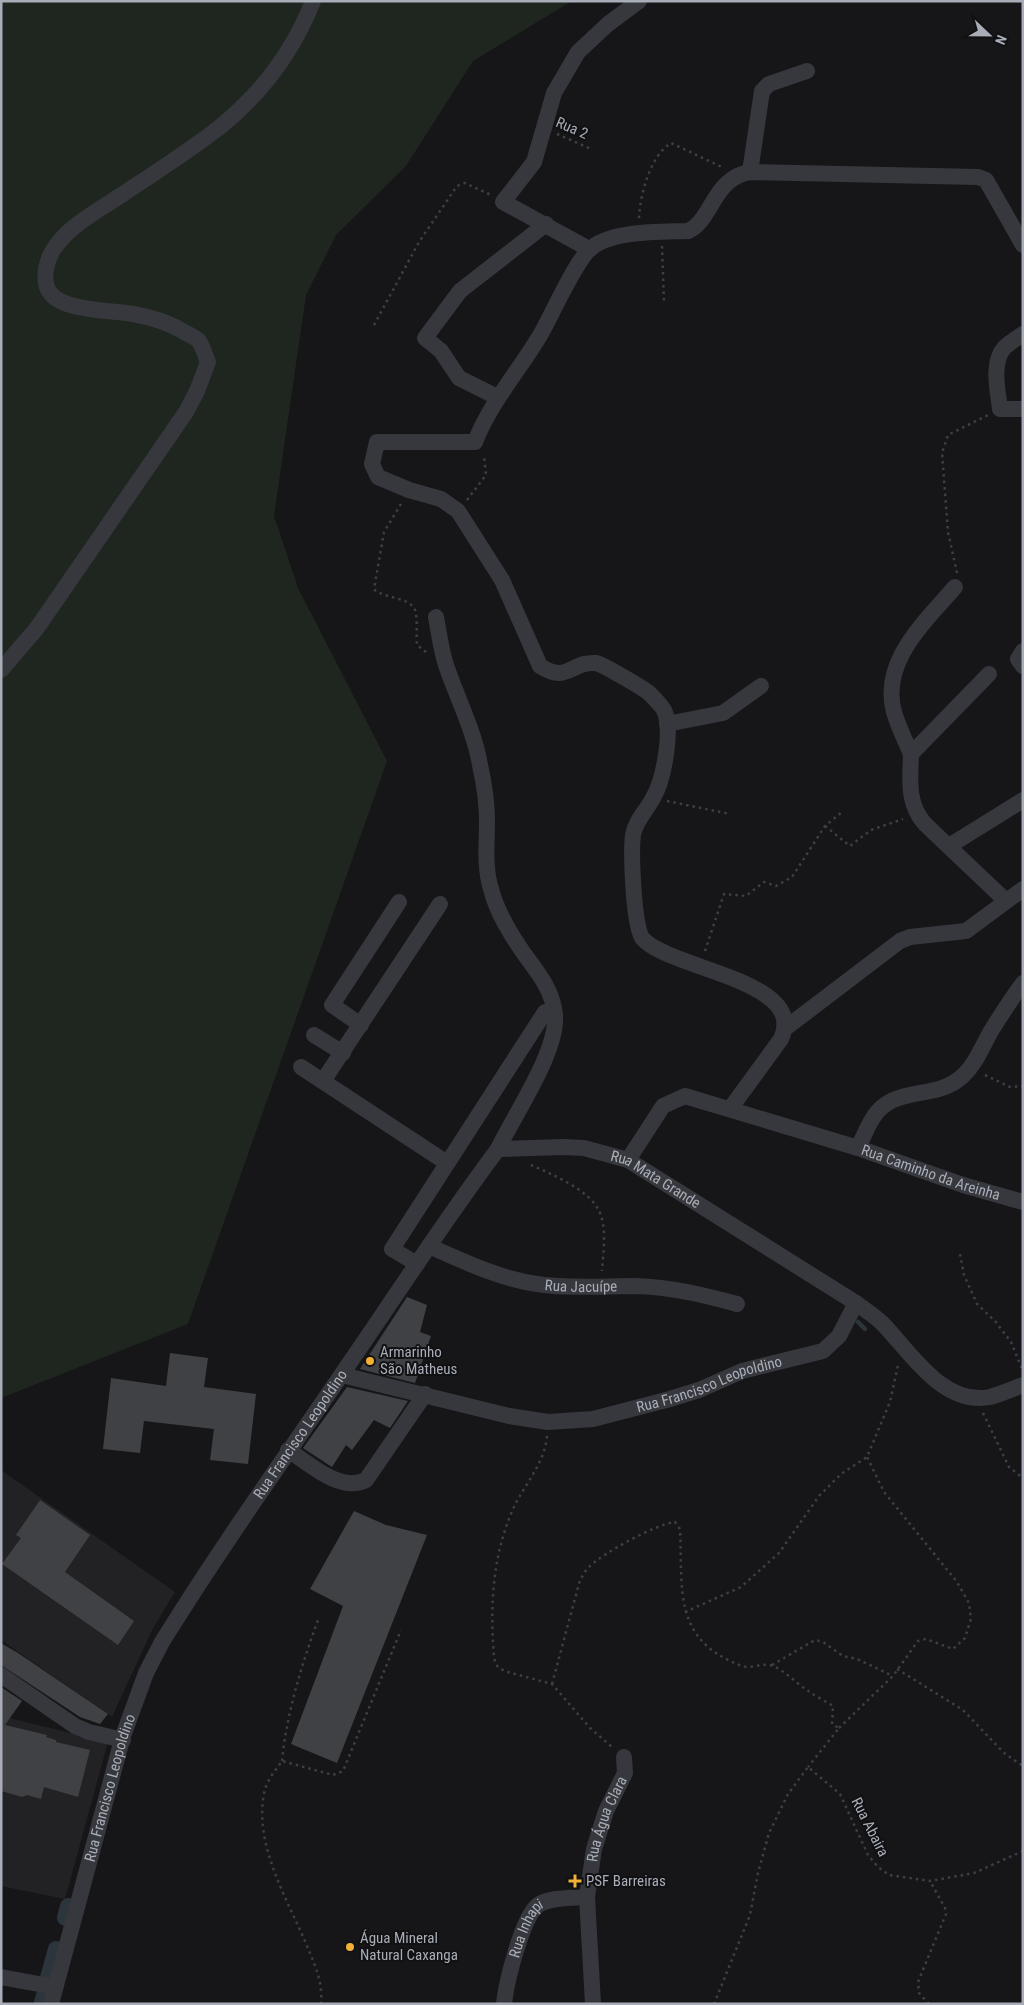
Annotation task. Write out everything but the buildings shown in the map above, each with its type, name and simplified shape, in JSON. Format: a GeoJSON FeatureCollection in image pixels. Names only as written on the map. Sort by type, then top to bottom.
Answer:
{"type":"FeatureCollection","features":[{"type":"Feature","properties":{"kind":"street"},"geometry":{"type":"LineString","coordinates":[[1,670],[37,628],[186,412],[198,391],[208,362],[198,340],[174,325],[134,314],[79,308],[53,297],[47,287],[45,274],[54,250],[80,222],[220,126],[252,96],[280,65],[300,34],[314,1]]}},
{"type":"Feature","properties":{"kind":"street"},"geometry":{"type":"LineString","coordinates":[[589,249],[503,202],[534,162],[554,93],[578,52],[608,24],[639,1]]}},
{"type":"Feature","properties":{"kind":"street"},"geometry":{"type":"LineString","coordinates":[[744,173],[762,91],[769,84],[807,71]]}},
{"type":"Feature","properties":{"kind":"street"},"geometry":{"type":"LineString","coordinates":[[787,1027],[784,1013],[776,1002],[757,989],[656,948],[642,938],[635,919],[633,834],[642,814],[654,798],[660,784],[666,753],[667,724],[664,710],[649,693],[598,663],[582,664],[565,672],[552,674],[540,666],[502,580],[458,511],[441,499],[409,490],[378,477],[372,464],[377,442],[475,442],[483,420],[540,335],[589,249],[621,236],[639,232],[688,231],[695,228],[717,194],[744,173],[978,177],[986,180],[1023,246]]}},
{"type":"Feature","properties":{"kind":"street"},"geometry":{"type":"LineString","coordinates":[[497,397],[459,378],[441,351],[425,338],[460,291],[546,224]]}},
{"type":"Feature","properties":{"kind":"street"},"geometry":{"type":"LineString","coordinates":[[1023,334],[1003,349],[998,360],[1000,410],[1023,409]]}},
{"type":"Feature","properties":{"kind":"street"},"geometry":{"type":"LineString","coordinates":[[955,587],[912,638],[898,661],[892,685],[894,710],[912,754],[910,797],[916,814],[1005,900]]}},
{"type":"Feature","properties":{"kind":"street"},"geometry":{"type":"LineString","coordinates":[[342,1375],[460,1200],[498,1149],[544,1060],[553,1036],[555,1016],[551,996],[542,976],[509,930],[497,908],[490,888],[486,865],[487,819],[480,762],[460,699],[446,665],[436,617]]}},
{"type":"Feature","properties":{"kind":"street"},"geometry":{"type":"LineString","coordinates":[[1023,651],[1018,659],[1023,666]]}},
{"type":"Feature","properties":{"kind":"street"},"geometry":{"type":"LineString","coordinates":[[912,754],[989,674]]}},
{"type":"Feature","properties":{"kind":"street"},"geometry":{"type":"LineString","coordinates":[[667,724],[723,713],[761,686]]}},
{"type":"Feature","properties":{"kind":"street"},"geometry":{"type":"LineString","coordinates":[[949,846],[1023,800]]}},
{"type":"Feature","properties":{"kind":"street"},"geometry":{"type":"LineString","coordinates":[[730,1110],[781,1040],[787,1027],[900,942],[910,937],[966,931],[1005,900],[1023,889]]}},
{"type":"Feature","properties":{"kind":"street"},"geometry":{"type":"LineString","coordinates":[[361,1025],[332,1005],[399,902]]}},
{"type":"Feature","properties":{"kind":"street"},"geometry":{"type":"LineString","coordinates":[[323,1081],[440,904]]}},
{"type":"Feature","properties":{"kind":"street"},"geometry":{"type":"LineString","coordinates":[[858,1148],[871,1122],[885,1104],[894,1099],[942,1089],[961,1078],[970,1067],[1004,1009],[1023,983]]}},
{"type":"Feature","properties":{"kind":"street"},"geometry":{"type":"LineString","coordinates":[[417,1264],[392,1250],[545,1012]]}},
{"type":"Feature","properties":{"kind":"street"},"geometry":{"type":"LineString","coordinates":[[314,1035],[342,1053]]}},
{"type":"Feature","properties":{"kind":"street"},"geometry":{"type":"LineString","coordinates":[[301,1067],[447,1163]]}},
{"type":"Feature","properties":{"kind":"street","name":"Rua Caminho da Areinha"},"geometry":{"type":"LineString","coordinates":[[628,1160],[663,1106],[685,1096],[840,1142],[963,1185],[1023,1202]]}},
{"type":"Feature","properties":{"kind":"street","name":"Rua Mata Grande"},"geometry":{"type":"LineString","coordinates":[[498,1149],[563,1146],[584,1148],[628,1160],[856,1303],[882,1322],[944,1387],[956,1393],[989,1397],[1023,1385]]}},
{"type":"Feature","properties":{"kind":"street","name":"Rua Jacuípe"},"geometry":{"type":"LineString","coordinates":[[429,1246],[499,1274],[535,1284],[601,1288],[636,1286],[665,1288],[737,1304]]}},
{"type":"Feature","properties":{"kind":"street","name":"Rua Francisco Leopoldino"},"geometry":{"type":"LineString","coordinates":[[51,2004],[123,1740],[144,1680],[162,1642],[288,1450],[342,1375],[501,1414],[548,1422],[593,1418],[630,1410],[699,1390],[742,1371],[822,1351],[838,1336],[856,1303]]}},
{"type":"Feature","properties":{"kind":"street"},"geometry":{"type":"LineString","coordinates":[[288,1450],[340,1483],[358,1484],[366,1480],[425,1394]]}},
{"type":"Feature","properties":{"kind":"street"},"geometry":{"type":"LineString","coordinates":[[1,1676],[76,1726],[89,1732],[123,1740]]}},
{"type":"Feature","properties":{"kind":"street","name":"Rua Água Clara"},"geometry":{"type":"LineString","coordinates":[[593,2004],[587,1897],[594,1849],[606,1811],[625,1773],[624,1757]]}},
{"type":"Feature","properties":{"kind":"street","name":"Rua Inhapi"},"geometry":{"type":"LineString","coordinates":[[504,2004],[513,1960],[532,1910],[544,1902],[587,1897]]}},
{"type":"Feature","properties":{"kind":"street"},"geometry":{"type":"LineString","coordinates":[[1,1977],[55,1987]]}},
{"type":"Feature","properties":{"kind":"path","name":"Rua 2"},"geometry":{"type":"LineString","coordinates":[[544,128],[591,148]]}},
{"type":"Feature","properties":{"kind":"path"},"geometry":{"type":"LineString","coordinates":[[639,232],[640,199],[643,186],[664,147],[671,143],[744,173]]}},
{"type":"Feature","properties":{"kind":"path"},"geometry":{"type":"LineString","coordinates":[[374,325],[419,242],[457,186],[465,183],[503,202]]}},
{"type":"Feature","properties":{"kind":"path"},"geometry":{"type":"LineString","coordinates":[[661,232],[664,302]]}},
{"type":"Feature","properties":{"kind":"path"},"geometry":{"type":"LineString","coordinates":[[955,587],[957,568],[948,532],[942,453],[948,435],[1000,410]]}},
{"type":"Feature","properties":{"kind":"path"},"geometry":{"type":"LineString","coordinates":[[458,511],[486,475],[484,453],[475,442]]}},
{"type":"Feature","properties":{"kind":"path"},"geometry":{"type":"LineString","coordinates":[[409,490],[384,532],[374,589],[378,593],[410,604],[414,610],[417,645],[446,665]]}},
{"type":"Feature","properties":{"kind":"path"},"geometry":{"type":"LineString","coordinates":[[654,798],[730,814]]}},
{"type":"Feature","properties":{"kind":"path"},"geometry":{"type":"LineString","coordinates":[[700,967],[724,894],[746,896],[764,882],[776,886],[792,877],[825,826],[842,812]]}},
{"type":"Feature","properties":{"kind":"path"},"geometry":{"type":"LineString","coordinates":[[825,826],[850,846],[871,830],[916,814]]}},
{"type":"Feature","properties":{"kind":"path"},"geometry":{"type":"LineString","coordinates":[[970,1067],[1010,1087],[1023,1086]]}},
{"type":"Feature","properties":{"kind":"path"},"geometry":{"type":"LineString","coordinates":[[531,1165],[564,1180],[588,1198],[600,1212],[604,1232],[601,1288]]}},
{"type":"Feature","properties":{"kind":"path"},"geometry":{"type":"LineString","coordinates":[[960,1254],[964,1276],[977,1304],[1011,1342],[1023,1370]]}},
{"type":"Feature","properties":{"kind":"path"},"geometry":{"type":"LineString","coordinates":[[685,1612],[741,1586],[778,1553],[819,1496],[841,1474],[867,1457],[890,1402],[902,1345]]}},
{"type":"Feature","properties":{"kind":"path"},"geometry":{"type":"LineString","coordinates":[[981,1397],[981,1410],[1009,1467],[1023,1478]]}},
{"type":"Feature","properties":{"kind":"path"},"geometry":{"type":"LineString","coordinates":[[548,1422],[542,1456],[506,1526],[493,1580],[492,1627],[496,1665],[504,1671],[552,1684],[590,1728],[624,1757]]}},
{"type":"Feature","properties":{"kind":"path"},"geometry":{"type":"LineString","coordinates":[[714,2004],[750,1915],[758,1873],[769,1832],[788,1794],[839,1728],[893,1676],[918,1641],[926,1639],[953,1649],[965,1638],[971,1618],[969,1602],[957,1582],[884,1492],[867,1457]]}},
{"type":"Feature","properties":{"kind":"path"},"geometry":{"type":"LineString","coordinates":[[552,1684],[580,1580],[589,1567],[628,1542],[666,1523],[675,1522],[680,1529],[685,1612],[693,1631],[704,1644],[723,1657],[745,1667],[772,1665],[815,1640],[824,1642],[843,1656],[856,1659],[893,1676]]}},
{"type":"Feature","properties":{"kind":"path"},"geometry":{"type":"LineString","coordinates":[[319,1617],[294,1692],[285,1734],[282,1761],[271,1777],[264,1794],[263,1824],[269,1856],[320,1979],[321,2004]]}},
{"type":"Feature","properties":{"kind":"path"},"geometry":{"type":"LineString","coordinates":[[282,1761],[333,1775],[343,1771],[401,1630]]}},
{"type":"Feature","properties":{"kind":"path"},"geometry":{"type":"LineString","coordinates":[[772,1665],[833,1706],[832,1724],[839,1728]]}},
{"type":"Feature","properties":{"kind":"path"},"geometry":{"type":"LineString","coordinates":[[898,1669],[963,1710],[1004,1753],[1023,1766]]}},
{"type":"Feature","properties":{"kind":"path","name":"Rua Abaira"},"geometry":{"type":"LineString","coordinates":[[808,1766],[840,1794],[868,1855],[878,1867],[889,1875],[930,1881],[974,1873],[1023,1851]]}},
{"type":"Feature","properties":{"kind":"path"},"geometry":{"type":"LineString","coordinates":[[929,2004],[919,1993],[918,1982],[946,1914],[945,1908],[930,1881]]}},
{"type":"Feature","properties":{"kind":"shaded area"},"geometry":{"type":"Polygon","coordinates":[[[1,1],[572,1],[473,61],[406,166],[336,235],[306,295],[274,516],[298,588],[387,761],[188,1324],[1,1398],[1,1]]]}},
{"type":"Feature","properties":{"kind":"shaded area"},"geometry":{"type":"Polygon","coordinates":[[[1,1470],[175,1592],[152,1630],[112,1717],[1,1640],[1,1470]]]}},
{"type":"Feature","properties":{"kind":"shaded area"},"geometry":{"type":"Polygon","coordinates":[[[1,1716],[108,1742],[65,1899],[1,1886],[1,1716]]]}},
{"type":"Feature","properties":{"kind":"waterway"},"geometry":{"type":"LineString","coordinates":[[858,1322],[865,1329]]}},
{"type":"Feature","properties":{"kind":"waterway"},"geometry":{"type":"LineString","coordinates":[[65,1918],[68,1906]]}},
{"type":"Feature","properties":{"kind":"waterway"},"geometry":{"type":"LineString","coordinates":[[48,1978],[56,1949]]}},
{"type":"Feature","properties":{"kind":"waterway"},"geometry":{"type":"LineString","coordinates":[[42,2002],[45,1992]]}},
{"type":"Feature","properties":{"kind":"place","name":"Armarinho São Matheus"},"geometry":{"type":"Point","coordinates":[370,1361]}},
{"type":"Feature","properties":{"kind":"place","name":"PSF Barreiras"},"geometry":{"type":"Point","coordinates":[575,1881]}},
{"type":"Feature","properties":{"kind":"place","name":"Água Mineral Natural Caxanga"},"geometry":{"type":"Point","coordinates":[350,1947]}}]}
